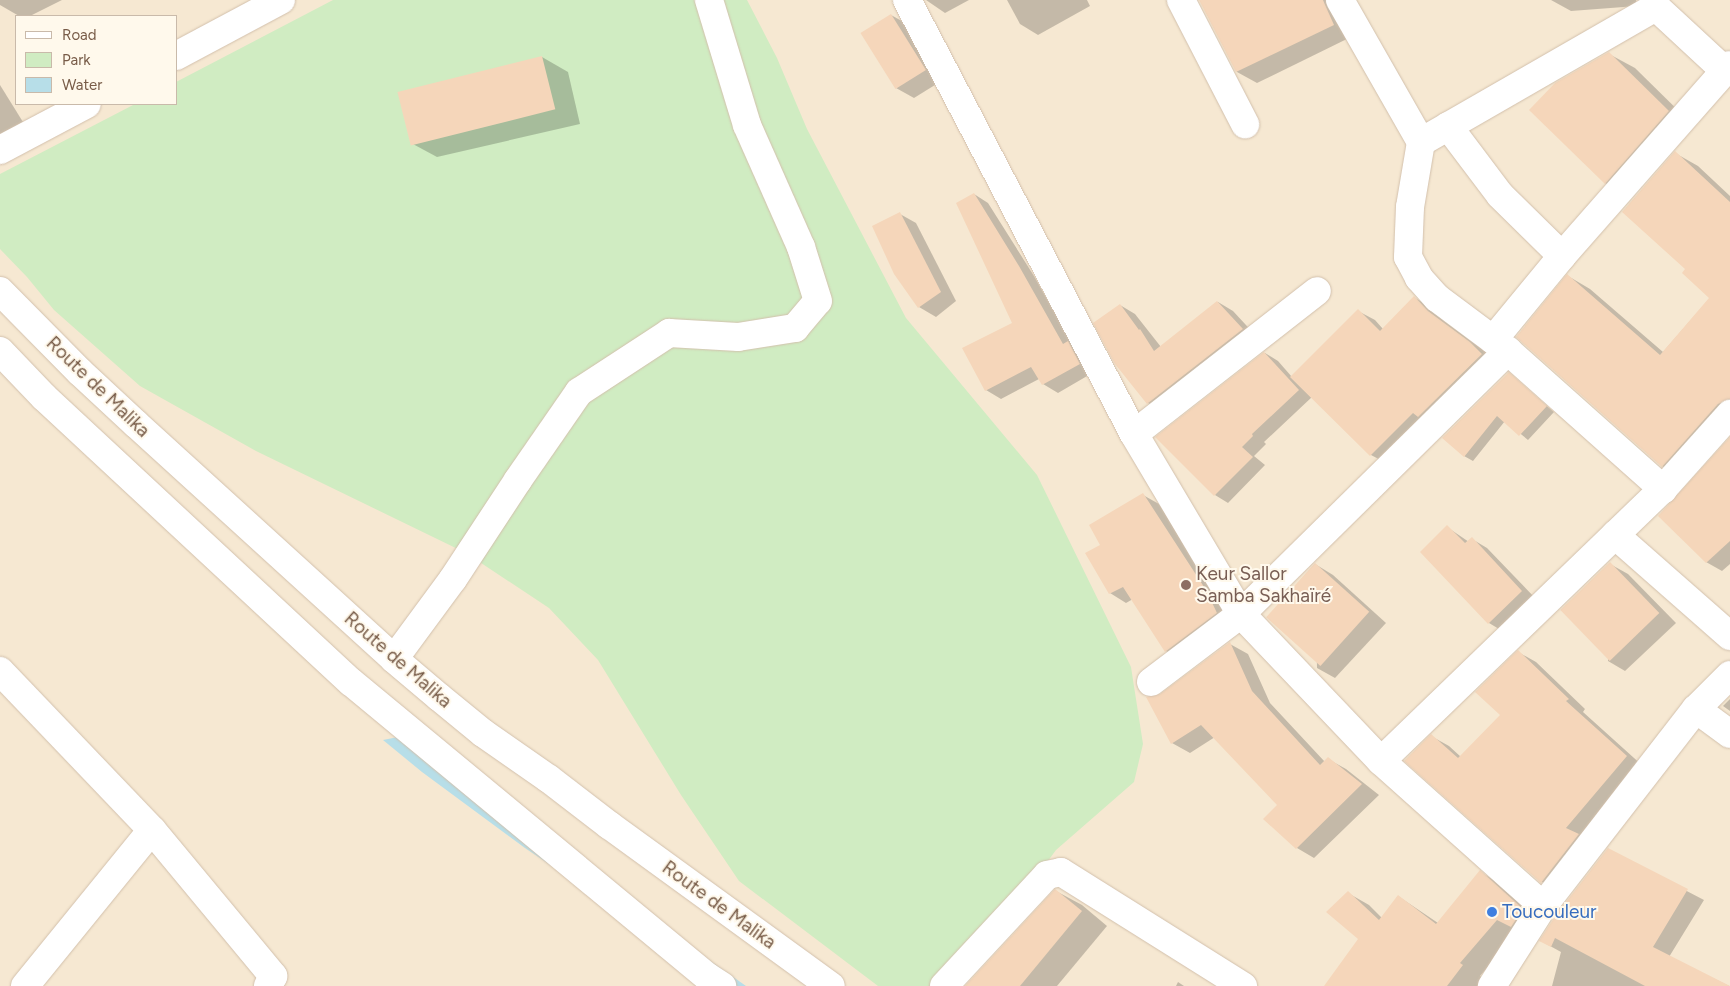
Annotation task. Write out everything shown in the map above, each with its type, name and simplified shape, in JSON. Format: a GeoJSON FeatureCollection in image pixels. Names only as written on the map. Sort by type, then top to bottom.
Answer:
{"type":"FeatureCollection","features":[{"type":"Feature","properties":{"kind":"street"},"geometry":{"type":"LineString","coordinates":[[178,55],[279,0]]}},
{"type":"Feature","properties":{"kind":"street"},"geometry":{"type":"LineString","coordinates":[[394,659],[453,579],[579,392],[669,333],[738,336],[795,328],[818,301],[801,247],[747,125],[709,0]]}},
{"type":"Feature","properties":{"kind":"street"},"geometry":{"type":"LineString","coordinates":[[907,0],[1134,434],[1241,614],[1381,761],[1543,906]]}},
{"type":"Feature","properties":{"kind":"street"},"geometry":{"type":"LineString","coordinates":[[1181,0],[1245,124]]}},
{"type":"Feature","properties":{"kind":"street"},"geometry":{"type":"LineString","coordinates":[[1340,0],[1421,142],[1410,208],[1408,256],[1419,278],[1437,298],[1500,346],[1663,489]]}},
{"type":"Feature","properties":{"kind":"street"},"geometry":{"type":"LineString","coordinates":[[1151,682],[1241,614],[1500,346],[1562,256],[1727,68],[1655,3],[1421,142]]}},
{"type":"Feature","properties":{"kind":"street"},"geometry":{"type":"LineString","coordinates":[[0,150],[85,105]]}},
{"type":"Feature","properties":{"kind":"street"},"geometry":{"type":"LineString","coordinates":[[1448,126],[1500,195],[1562,256]]}},
{"type":"Feature","properties":{"kind":"street","name":"Route de Malika"},"geometry":{"type":"LineString","coordinates":[[0,291],[101,392],[394,659],[483,733],[549,778],[609,825],[831,986]]}},
{"type":"Feature","properties":{"kind":"street"},"geometry":{"type":"LineString","coordinates":[[1134,434],[1317,291]]}},
{"type":"Feature","properties":{"kind":"street"},"geometry":{"type":"LineString","coordinates":[[0,351],[44,397],[351,682],[708,977],[722,986]]}},
{"type":"Feature","properties":{"kind":"street"},"geometry":{"type":"LineString","coordinates":[[1381,761],[1663,489],[1730,414]]}},
{"type":"Feature","properties":{"kind":"street"},"geometry":{"type":"LineString","coordinates":[[1615,535],[1730,636]]}},
{"type":"Feature","properties":{"kind":"street"},"geometry":{"type":"LineString","coordinates":[[0,671],[152,830],[273,976],[268,986]]}},
{"type":"Feature","properties":{"kind":"street"},"geometry":{"type":"LineString","coordinates":[[1492,986],[1543,906],[1696,709],[1730,675]]}},
{"type":"Feature","properties":{"kind":"street"},"geometry":{"type":"LineString","coordinates":[[1696,709],[1730,734]]}},
{"type":"Feature","properties":{"kind":"street"},"geometry":{"type":"LineString","coordinates":[[25,986],[152,830]]}},
{"type":"Feature","properties":{"kind":"street"},"geometry":{"type":"LineString","coordinates":[[944,986],[1047,875],[1060,872],[1243,986]]}},
{"type":"Feature","properties":{"kind":"shaded area"},"geometry":{"type":"Polygon","coordinates":[[[0,0],[1730,0],[1730,986],[0,986],[0,0]]]}},
{"type":"Feature","properties":{"kind":"green space"},"geometry":{"type":"Polygon","coordinates":[[[333,0],[747,0],[777,58],[807,129],[906,318],[1037,475],[1131,667],[1143,744],[1134,782],[1056,850],[1006,918],[939,986],[878,986],[739,881],[681,795],[598,660],[549,608],[466,553],[256,451],[140,386],[54,310],[27,277],[0,249],[0,174],[133,105],[178,105],[178,81],[333,0]]]}},
{"type":"Feature","properties":{"kind":"water"},"geometry":{"type":"Polygon","coordinates":[[[398,737],[538,840],[746,986],[730,986],[525,848],[422,772],[383,740],[398,737]]]}},
{"type":"Feature","properties":{"kind":"building"},"geometry":{"type":"Polygon","coordinates":[[[1199,0],[1323,0],[1334,25],[1236,72],[1199,0]]]}},
{"type":"Feature","properties":{"kind":"building"},"geometry":{"type":"Polygon","coordinates":[[[891,14],[926,70],[895,89],[860,33],[891,14]]]}},
{"type":"Feature","properties":{"kind":"building"},"geometry":{"type":"Polygon","coordinates":[[[1609,52],[1669,111],[1605,184],[1529,110],[1555,83],[1609,52]]]}},
{"type":"Feature","properties":{"kind":"building"},"geometry":{"type":"Polygon","coordinates":[[[542,56],[555,109],[411,145],[397,92],[542,56]]]}},
{"type":"Feature","properties":{"kind":"building"},"geometry":{"type":"Polygon","coordinates":[[[1675,151],[1730,202],[1730,399],[1718,404],[1662,467],[1516,337],[1567,274],[1660,355],[1709,298],[1682,273],[1685,269],[1622,212],[1675,151]]]}},
{"type":"Feature","properties":{"kind":"building"},"geometry":{"type":"Polygon","coordinates":[[[974,193],[1019,266],[1063,344],[1068,341],[1080,364],[1042,385],[1031,367],[985,391],[962,348],[1012,323],[956,203],[974,193]]]}},
{"type":"Feature","properties":{"kind":"building"},"geometry":{"type":"Polygon","coordinates":[[[900,212],[941,292],[918,308],[894,274],[872,226],[900,212]]]}},
{"type":"Feature","properties":{"kind":"building"},"geometry":{"type":"Polygon","coordinates":[[[1414,296],[1428,311],[1470,342],[1482,354],[1418,417],[1413,413],[1370,456],[1290,377],[1358,309],[1380,331],[1414,296]]]}},
{"type":"Feature","properties":{"kind":"building"},"geometry":{"type":"Polygon","coordinates":[[[1217,301],[1243,329],[1147,404],[1115,364],[1093,323],[1120,304],[1140,329],[1154,351],[1217,301]]]}},
{"type":"Feature","properties":{"kind":"building"},"geometry":{"type":"Polygon","coordinates":[[[1264,352],[1299,390],[1252,434],[1253,436],[1242,447],[1253,457],[1214,496],[1155,437],[1264,352]]]}},
{"type":"Feature","properties":{"kind":"building"},"geometry":{"type":"Polygon","coordinates":[[[1509,372],[1547,406],[1519,436],[1497,416],[1464,457],[1442,438],[1509,372]]]}},
{"type":"Feature","properties":{"kind":"building"},"geometry":{"type":"Polygon","coordinates":[[[1730,437],[1730,541],[1706,563],[1658,516],[1730,437]]]}},
{"type":"Feature","properties":{"kind":"building"},"geometry":{"type":"Polygon","coordinates":[[[1143,493],[1206,590],[1217,613],[1165,652],[1123,587],[1109,594],[1085,553],[1100,545],[1089,525],[1143,493]]]}},
{"type":"Feature","properties":{"kind":"building"},"geometry":{"type":"Polygon","coordinates":[[[1447,525],[1465,543],[1472,537],[1522,591],[1488,624],[1420,552],[1447,525]]]}},
{"type":"Feature","properties":{"kind":"building"},"geometry":{"type":"Polygon","coordinates":[[[1610,562],[1659,613],[1610,661],[1560,610],[1610,562]]]}},
{"type":"Feature","properties":{"kind":"building"},"geometry":{"type":"Polygon","coordinates":[[[1315,563],[1369,612],[1320,666],[1266,617],[1315,563]]]}},
{"type":"Feature","properties":{"kind":"building"},"geometry":{"type":"Polygon","coordinates":[[[1230,642],[1252,691],[1320,765],[1328,757],[1362,784],[1296,849],[1263,819],[1277,805],[1201,725],[1171,744],[1146,697],[1160,694],[1230,642]]]}},
{"type":"Feature","properties":{"kind":"building"},"geometry":{"type":"Polygon","coordinates":[[[1518,650],[1569,699],[1566,701],[1627,756],[1566,828],[1579,834],[1541,883],[1404,761],[1431,734],[1458,758],[1500,715],[1475,692],[1518,650]]]}},
{"type":"Feature","properties":{"kind":"building"},"geometry":{"type":"Polygon","coordinates":[[[1608,848],[1688,889],[1653,947],[1730,986],[1645,986],[1555,938],[1551,947],[1539,941],[1556,915],[1608,848]]]}},
{"type":"Feature","properties":{"kind":"building"},"geometry":{"type":"Polygon","coordinates":[[[1480,870],[1523,909],[1511,927],[1497,920],[1460,963],[1463,965],[1447,986],[1324,986],[1358,939],[1326,912],[1348,891],[1379,920],[1398,895],[1436,924],[1480,870]]]}},
{"type":"Feature","properties":{"kind":"building"},"geometry":{"type":"Polygon","coordinates":[[[1055,889],[1082,911],[1020,986],[965,986],[1055,889]]]}},
{"type":"Feature","properties":{"kind":"place","name":"Keur Sallor Samba Sakhaïré"},"geometry":{"type":"Point","coordinates":[1186,585]}},
{"type":"Feature","properties":{"kind":"place","name":"Toucouleur"},"geometry":{"type":"Point","coordinates":[1492,912]}}]}
